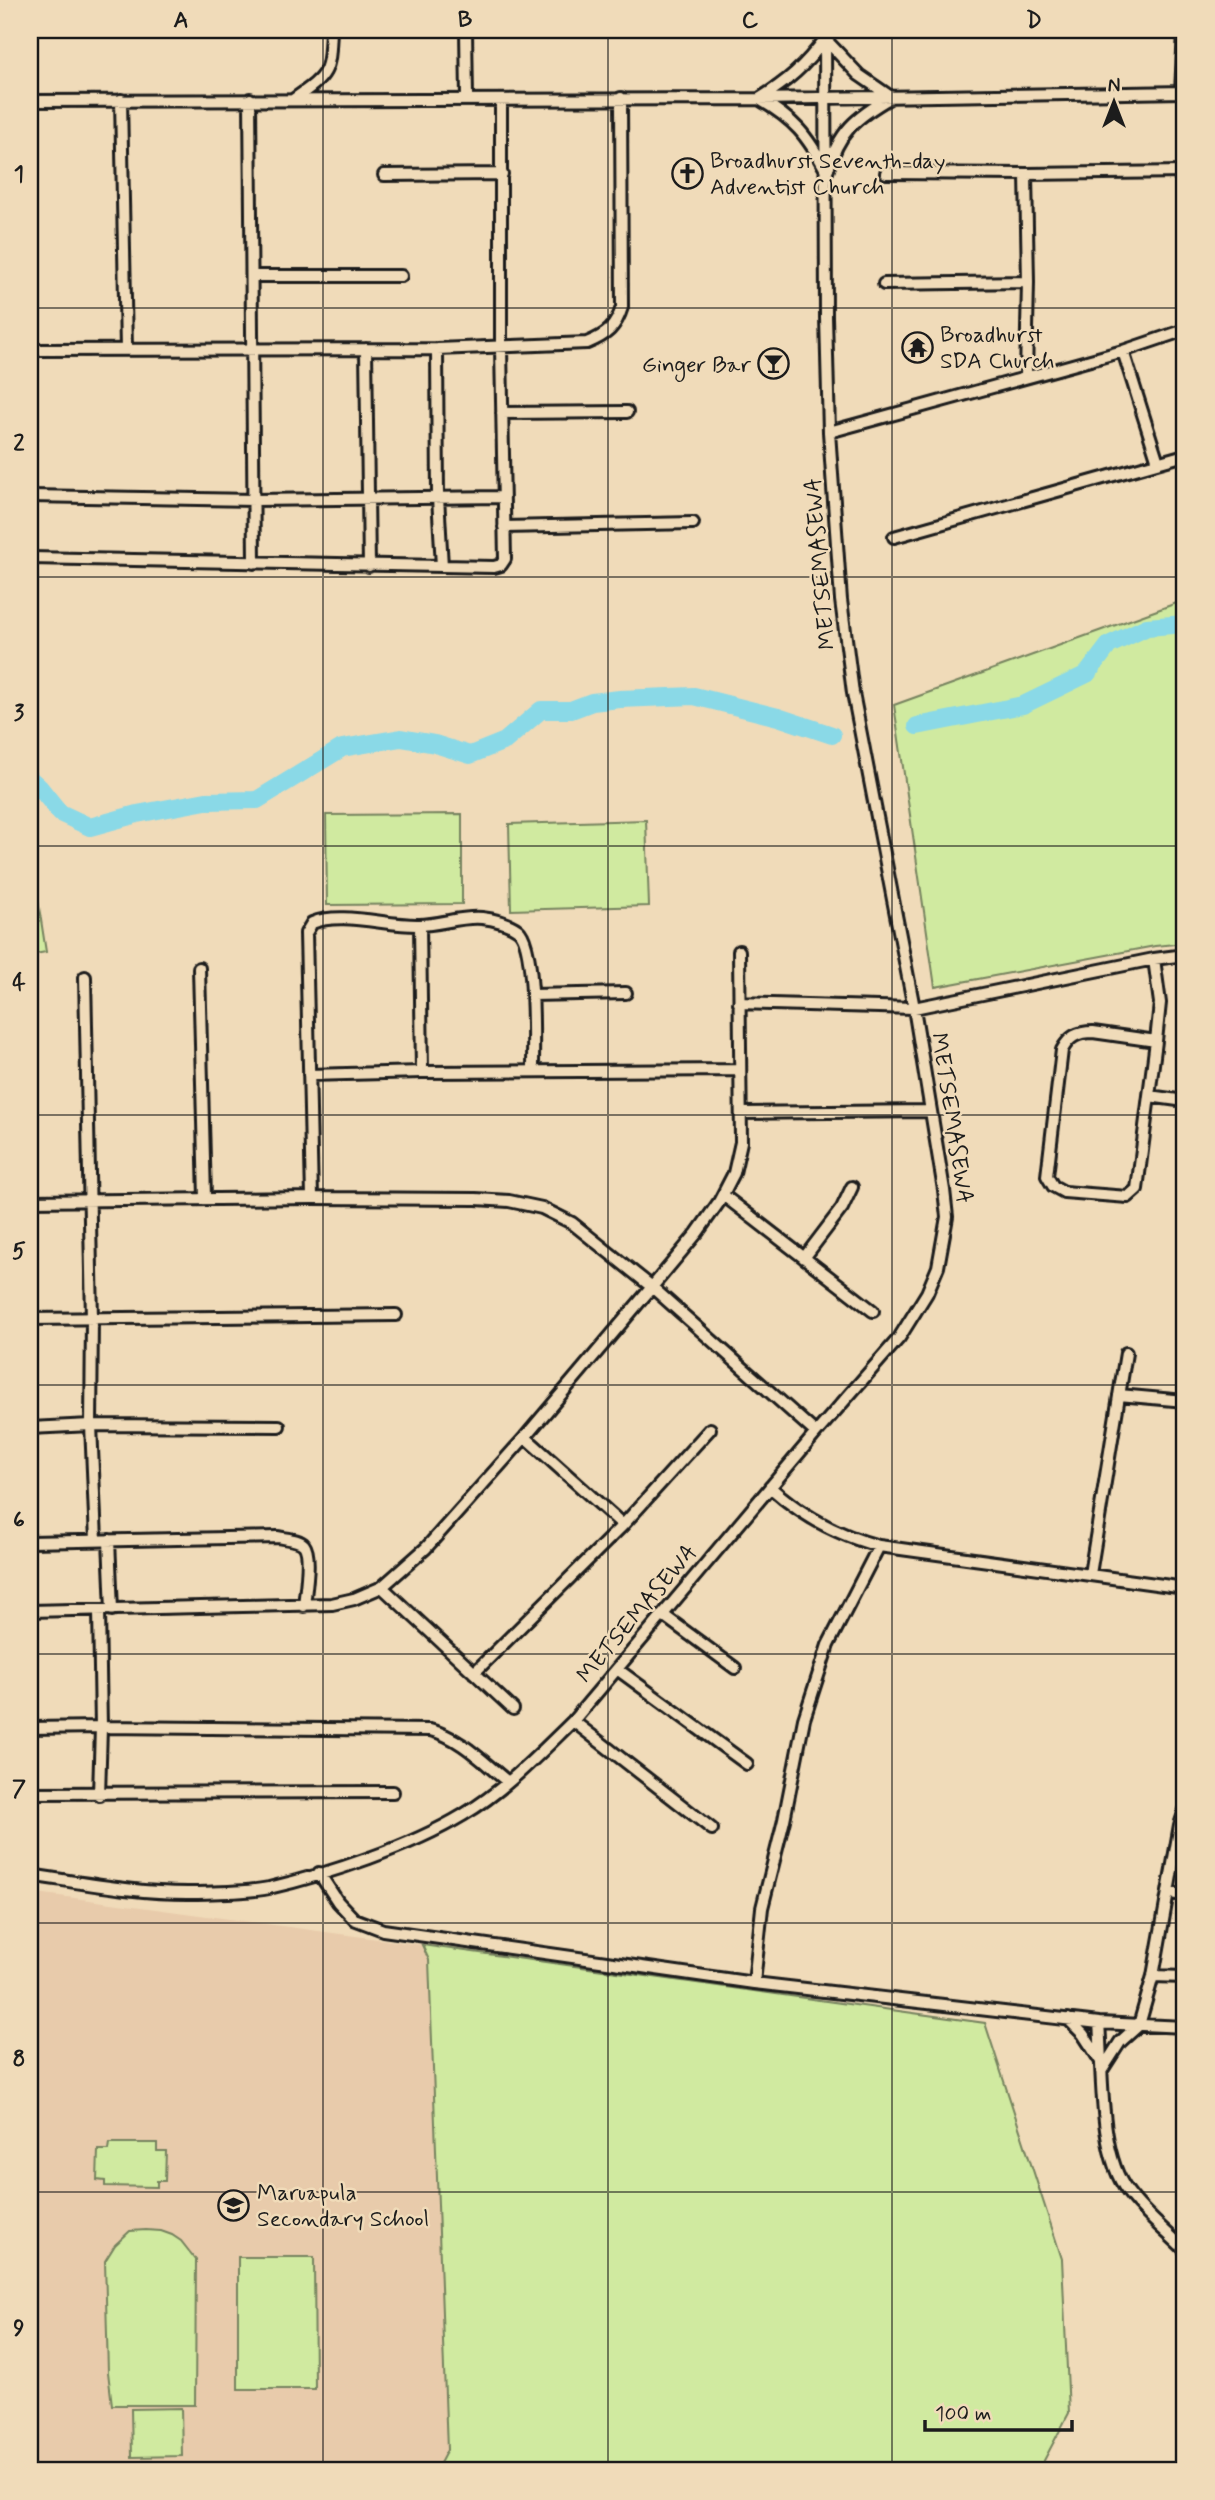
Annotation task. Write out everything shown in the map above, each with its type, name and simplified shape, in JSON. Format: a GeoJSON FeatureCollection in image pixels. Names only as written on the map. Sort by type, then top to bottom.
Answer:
{"type":"FeatureCollection","features":[{"type":"Feature","properties":{"kind":"street"},"geometry":{"type":"LineString","coordinates":[[294,99],[323,78],[329,64],[331,30]]}},
{"type":"Feature","properties":{"kind":"street"},"geometry":{"type":"LineString","coordinates":[[466,30],[467,98]]}},
{"type":"Feature","properties":{"kind":"street"},"geometry":{"type":"LineString","coordinates":[[30,101],[759,99],[1183,92],[1184,30]]}},
{"type":"Feature","properties":{"kind":"street"},"geometry":{"type":"LineString","coordinates":[[759,99],[786,82],[805,65],[825,34],[859,75],[891,97]]}},
{"type":"Feature","properties":{"kind":"street","name":"METSEMASEWA"},"geometry":{"type":"LineString","coordinates":[[30,1875],[113,1887],[192,1893],[267,1888],[377,1856],[463,1815],[508,1782],[573,1721],[899,1338],[927,1293],[938,1267],[947,1217],[914,1008],[852,693],[841,600],[829,432],[825,34]]}},
{"type":"Feature","properties":{"kind":"street"},"geometry":{"type":"LineString","coordinates":[[827,172],[834,146],[863,113],[891,97]]}},
{"type":"Feature","properties":{"kind":"street"},"geometry":{"type":"LineString","coordinates":[[30,350],[437,349],[587,344],[611,331],[618,321],[622,307],[621,98]]}},
{"type":"Feature","properties":{"kind":"street"},"geometry":{"type":"LineString","coordinates":[[250,99],[254,563]]}},
{"type":"Feature","properties":{"kind":"street"},"geometry":{"type":"LineString","coordinates":[[759,99],[782,112],[799,128],[827,172]]}},
{"type":"Feature","properties":{"kind":"street"},"geometry":{"type":"LineString","coordinates":[[121,100],[126,349]]}},
{"type":"Feature","properties":{"kind":"street"},"geometry":{"type":"LineString","coordinates":[[30,558],[369,566],[501,565],[505,559],[501,348],[501,100]]}},
{"type":"Feature","properties":{"kind":"street"},"geometry":{"type":"LineString","coordinates":[[886,173],[1185,172]]}},
{"type":"Feature","properties":{"kind":"street"},"geometry":{"type":"LineString","coordinates":[[384,175],[502,174]]}},
{"type":"Feature","properties":{"kind":"street"},"geometry":{"type":"LineString","coordinates":[[1026,174],[1026,376]]}},
{"type":"Feature","properties":{"kind":"street"},"geometry":{"type":"LineString","coordinates":[[252,276],[401,276]]}},
{"type":"Feature","properties":{"kind":"street"},"geometry":{"type":"LineString","coordinates":[[884,284],[1028,282]]}},
{"type":"Feature","properties":{"kind":"street"},"geometry":{"type":"LineString","coordinates":[[829,432],[1124,351],[1185,330]]}},
{"type":"Feature","properties":{"kind":"street"},"geometry":{"type":"LineString","coordinates":[[366,349],[369,566]]}},
{"type":"Feature","properties":{"kind":"street"},"geometry":{"type":"LineString","coordinates":[[437,349],[438,497],[442,566]]}},
{"type":"Feature","properties":{"kind":"street"},"geometry":{"type":"LineString","coordinates":[[1124,351],[1158,462]]}},
{"type":"Feature","properties":{"kind":"street"},"geometry":{"type":"LineString","coordinates":[[502,413],[626,412]]}},
{"type":"Feature","properties":{"kind":"street"},"geometry":{"type":"LineString","coordinates":[[894,537],[1185,455]]}},
{"type":"Feature","properties":{"kind":"street"},"geometry":{"type":"LineString","coordinates":[[30,496],[254,500],[503,497]]}},
{"type":"Feature","properties":{"kind":"street"},"geometry":{"type":"LineString","coordinates":[[503,527],[693,523]]}},
{"type":"Feature","properties":{"kind":"street"},"geometry":{"type":"LineString","coordinates":[[312,1198],[306,943],[308,927],[319,920],[420,925],[459,918],[482,918],[519,930],[527,943],[532,995],[533,1071]]}},
{"type":"Feature","properties":{"kind":"street"},"geometry":{"type":"LineString","coordinates":[[420,925],[422,1072]]}},
{"type":"Feature","properties":{"kind":"street"},"geometry":{"type":"LineString","coordinates":[[30,1611],[303,1606],[354,1599],[382,1587],[426,1548],[525,1437],[652,1287],[697,1233],[723,1195],[734,1173],[741,1142],[739,951]]}},
{"type":"Feature","properties":{"kind":"street"},"geometry":{"type":"LineString","coordinates":[[739,1003],[914,1008],[1185,955]]}},
{"type":"Feature","properties":{"kind":"street"},"geometry":{"type":"LineString","coordinates":[[1154,959],[1160,1003],[1156,1041],[1137,1189],[1128,1197],[1116,1198],[1065,1192],[1053,1186],[1047,1176],[1062,1050],[1067,1042],[1078,1034],[1093,1032],[1156,1041]]}},
{"type":"Feature","properties":{"kind":"street"},"geometry":{"type":"LineString","coordinates":[[199,968],[205,1199]]}},
{"type":"Feature","properties":{"kind":"street"},"geometry":{"type":"LineString","coordinates":[[85,977],[92,1319],[91,1425],[96,1541]]}},
{"type":"Feature","properties":{"kind":"street"},"geometry":{"type":"LineString","coordinates":[[532,995],[626,993]]}},
{"type":"Feature","properties":{"kind":"street"},"geometry":{"type":"LineString","coordinates":[[309,1074],[740,1070]]}},
{"type":"Feature","properties":{"kind":"street"},"geometry":{"type":"LineString","coordinates":[[1149,1096],[1185,1101]]}},
{"type":"Feature","properties":{"kind":"street"},"geometry":{"type":"LineString","coordinates":[[741,1113],[931,1111]]}},
{"type":"Feature","properties":{"kind":"street"},"geometry":{"type":"LineString","coordinates":[[804,1258],[842,1208],[852,1186]]}},
{"type":"Feature","properties":{"kind":"street"},"geometry":{"type":"LineString","coordinates":[[723,1195],[873,1311]]}},
{"type":"Feature","properties":{"kind":"street"},"geometry":{"type":"LineString","coordinates":[[30,1201],[476,1199],[509,1201],[542,1208],[572,1223],[652,1287],[816,1433]]}},
{"type":"Feature","properties":{"kind":"street"},"geometry":{"type":"LineString","coordinates":[[30,1319],[396,1315]]}},
{"type":"Feature","properties":{"kind":"street"},"geometry":{"type":"LineString","coordinates":[[1090,1574],[1126,1353]]}},
{"type":"Feature","properties":{"kind":"street"},"geometry":{"type":"LineString","coordinates":[[1119,1395],[1185,1401]]}},
{"type":"Feature","properties":{"kind":"street"},"geometry":{"type":"LineString","coordinates":[[30,1428],[91,1425],[279,1426]]}},
{"type":"Feature","properties":{"kind":"street"},"geometry":{"type":"LineString","coordinates":[[474,1673],[623,1525],[710,1429]]}},
{"type":"Feature","properties":{"kind":"street"},"geometry":{"type":"LineString","coordinates":[[525,1437],[623,1525]]}},
{"type":"Feature","properties":{"kind":"street"},"geometry":{"type":"LineString","coordinates":[[770,1488],[791,1506],[836,1532],[879,1546],[1185,1588]]}},
{"type":"Feature","properties":{"kind":"street"},"geometry":{"type":"LineString","coordinates":[[30,1542],[278,1537],[296,1541],[304,1545],[308,1555],[303,1606]]}},
{"type":"Feature","properties":{"kind":"street"},"geometry":{"type":"LineString","coordinates":[[109,1540],[112,1610]]}},
{"type":"Feature","properties":{"kind":"street"},"geometry":{"type":"LineString","coordinates":[[754,1983],[762,1908],[784,1821],[804,1718],[828,1645],[879,1546]]}},
{"type":"Feature","properties":{"kind":"street"},"geometry":{"type":"LineString","coordinates":[[382,1587],[513,1709]]}},
{"type":"Feature","properties":{"kind":"street"},"geometry":{"type":"LineString","coordinates":[[99,1610],[99,1795]]}},
{"type":"Feature","properties":{"kind":"street"},"geometry":{"type":"LineString","coordinates":[[663,1615],[735,1668]]}},
{"type":"Feature","properties":{"kind":"street"},"geometry":{"type":"LineString","coordinates":[[617,1669],[747,1764]]}},
{"type":"Feature","properties":{"kind":"street"},"geometry":{"type":"LineString","coordinates":[[573,1721],[712,1829]]}},
{"type":"Feature","properties":{"kind":"street"},"geometry":{"type":"LineString","coordinates":[[30,1728],[430,1730],[454,1740],[508,1782]]}},
{"type":"Feature","properties":{"kind":"street"},"geometry":{"type":"LineString","coordinates":[[30,1793],[393,1793]]}},
{"type":"Feature","properties":{"kind":"street"},"geometry":{"type":"LineString","coordinates":[[1102,2068],[1120,2042],[1139,2025],[1153,1976],[1185,1810]]}},
{"type":"Feature","properties":{"kind":"street"},"geometry":{"type":"LineString","coordinates":[[319,1873],[338,1902],[355,1919],[383,1930],[754,1983],[1068,2019],[1185,2027]]}},
{"type":"Feature","properties":{"kind":"street"},"geometry":{"type":"LineString","coordinates":[[1168,1893],[1185,1895]]}},
{"type":"Feature","properties":{"kind":"street"},"geometry":{"type":"LineString","coordinates":[[1153,1976],[1185,1977]]}},
{"type":"Feature","properties":{"kind":"street"},"geometry":{"type":"LineString","coordinates":[[1068,2019],[1096,2051],[1102,2068]]}},
{"type":"Feature","properties":{"kind":"street"},"geometry":{"type":"LineString","coordinates":[[1099,2022],[1104,2110],[1111,2154],[1117,2172],[1126,2190],[1139,2205],[1185,2250]]}},
{"type":"Feature","properties":{"kind":"shaded area","name":"Maruapula Secondary School"},"geometry":{"type":"Polygon","coordinates":[[[30,1892],[422,1945],[429,1960],[447,2450],[438,2467],[433,2470],[30,2470],[30,1892]]]}},
{"type":"Feature","properties":{"kind":"green space"},"geometry":{"type":"Polygon","coordinates":[[[1185,600],[1185,943],[1155,946],[935,987],[894,705],[1185,600]]]}},
{"type":"Feature","properties":{"kind":"green space"},"geometry":{"type":"Polygon","coordinates":[[[462,814],[462,904],[327,905],[326,815],[462,814]]]}},
{"type":"Feature","properties":{"kind":"green space"},"geometry":{"type":"Polygon","coordinates":[[[646,820],[649,906],[511,910],[509,824],[646,820]]]}},
{"type":"Feature","properties":{"kind":"green space"},"geometry":{"type":"Polygon","coordinates":[[[32,862],[46,952],[30,955],[30,863],[32,862]]]}},
{"type":"Feature","properties":{"kind":"green space"},"geometry":{"type":"Polygon","coordinates":[[[422,1945],[985,2023],[1062,2259],[1069,2413],[1039,2470],[433,2470],[438,2467],[447,2450],[429,1960],[422,1945]]]}},
{"type":"Feature","properties":{"kind":"green space"},"geometry":{"type":"Polygon","coordinates":[[[109,2143],[157,2143],[157,2151],[166,2151],[165,2181],[157,2181],[157,2187],[105,2186],[105,2181],[97,2180],[98,2150],[108,2150],[109,2143]]]}},
{"type":"Feature","properties":{"kind":"green space"},"geometry":{"type":"Polygon","coordinates":[[[146,2230],[172,2235],[181,2241],[196,2260],[195,2405],[112,2405],[108,2372],[105,2261],[115,2245],[130,2231],[146,2230]]]}},
{"type":"Feature","properties":{"kind":"green space"},"geometry":{"type":"Polygon","coordinates":[[[238,2257],[314,2257],[315,2389],[238,2389],[238,2257]]]}},
{"type":"Feature","properties":{"kind":"green space"},"geometry":{"type":"Polygon","coordinates":[[[181,2408],[182,2456],[132,2457],[131,2409],[181,2408]]]}},
{"type":"Feature","properties":{"kind":"waterway"},"geometry":{"type":"LineString","coordinates":[[917,726],[1023,705],[1087,674],[1109,645],[1147,627],[1185,624]]}},
{"type":"Feature","properties":{"kind":"waterway"},"geometry":{"type":"LineString","coordinates":[[30,779],[60,813],[90,827],[137,814],[206,801],[257,800],[342,748],[401,738],[435,744],[470,755],[505,741],[541,710],[571,710],[592,702],[694,696],[778,717],[832,735]]}},
{"type":"Feature","properties":{"kind":"place","name":"Broadhurst Seventh-day Adventist Church"},"geometry":{"type":"Point","coordinates":[687,173]}},
{"type":"Feature","properties":{"kind":"place","name":"Broadhurst SDA Church"},"geometry":{"type":"Point","coordinates":[917,347]}},
{"type":"Feature","properties":{"kind":"place","name":"Ginger Bar"},"geometry":{"type":"Point","coordinates":[774,364]}},
{"type":"Feature","properties":{"kind":"place","name":"Maruapula Secondary School"},"geometry":{"type":"Point","coordinates":[234,2205]}}]}
